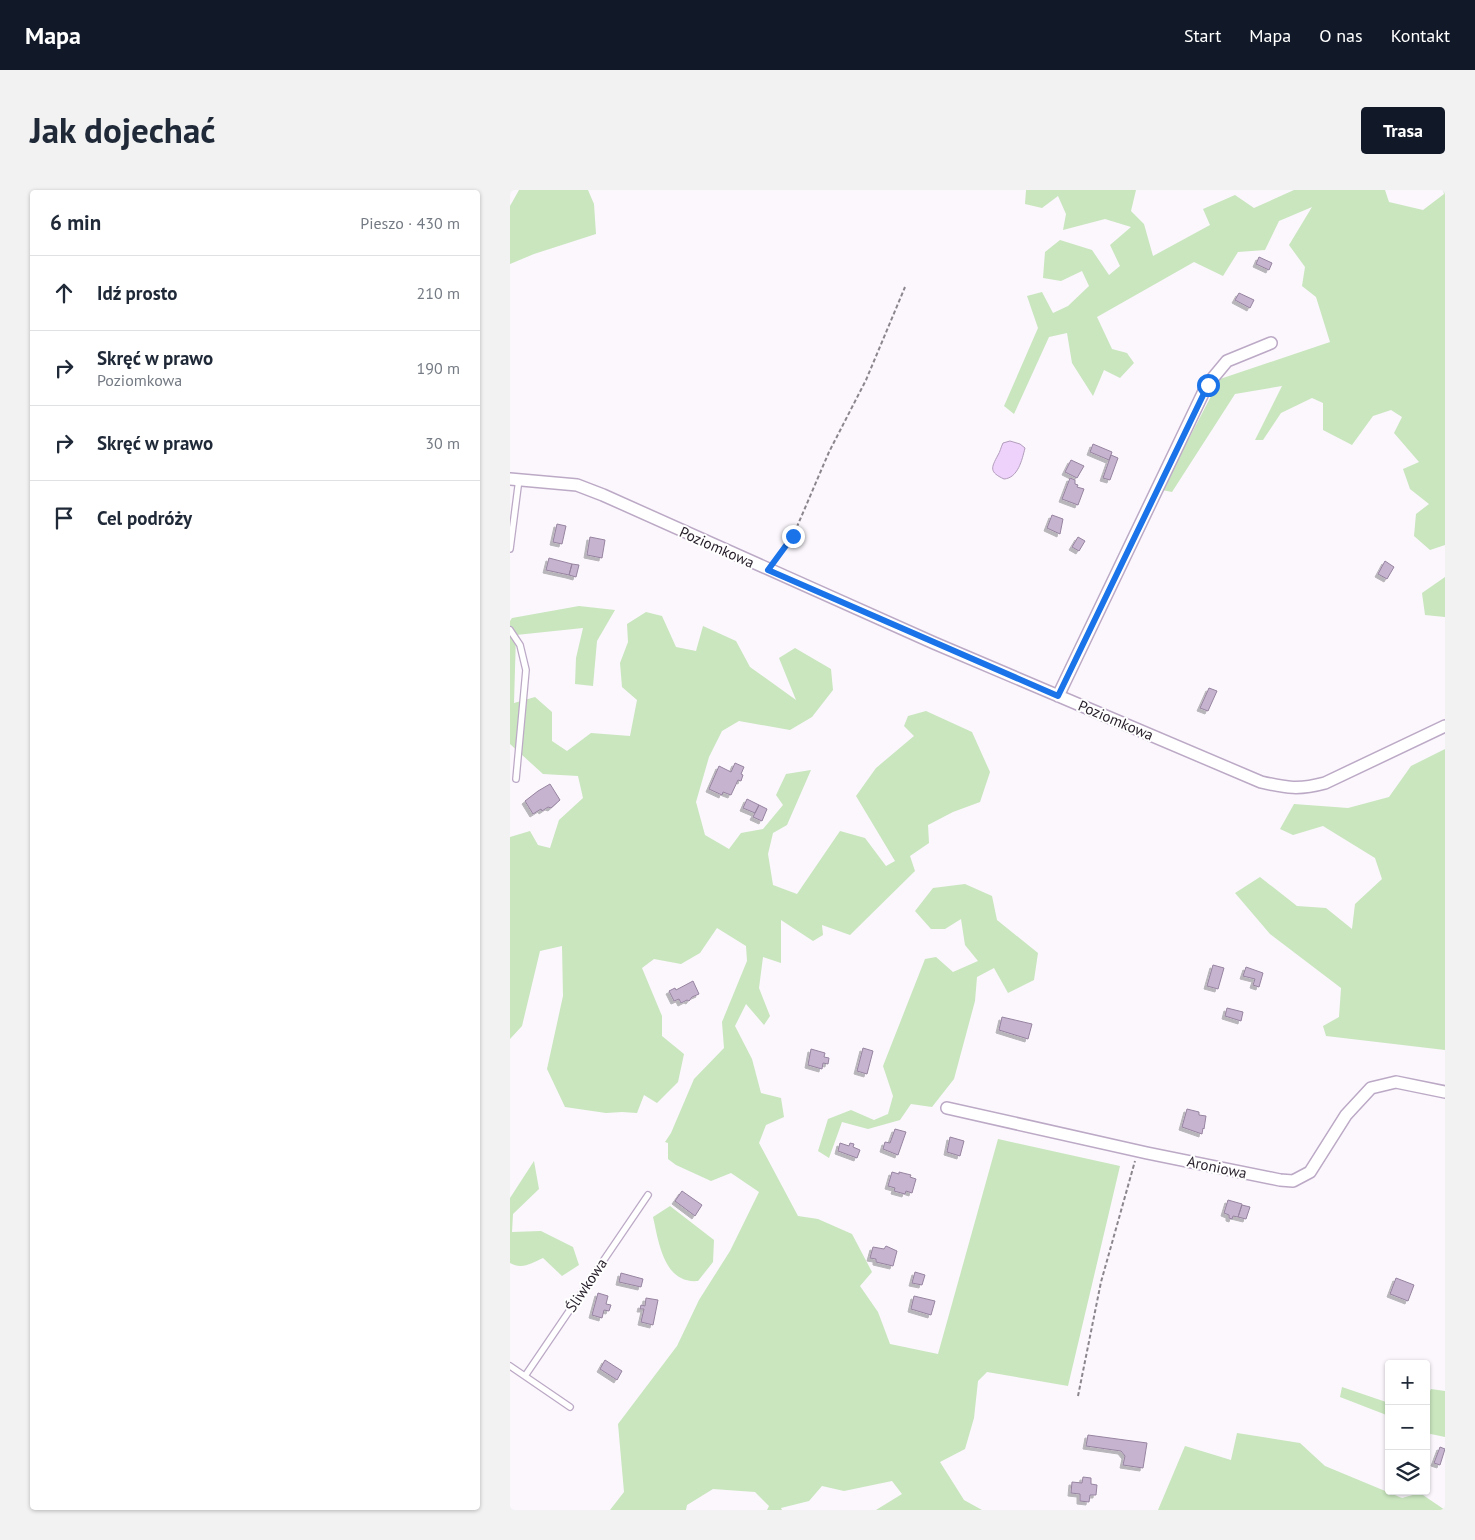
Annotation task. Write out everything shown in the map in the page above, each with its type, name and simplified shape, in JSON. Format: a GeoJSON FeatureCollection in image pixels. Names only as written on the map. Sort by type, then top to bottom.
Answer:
{"type":"FeatureCollection","features":[{"type":"Feature","properties":{"kind":"street"},"geometry":{"type":"LineString","coordinates":[[1058,696],[1208,385],[1227,361],[1271,344]]}},
{"type":"Feature","properties":{"kind":"street","name":"Poziomkowa"},"geometry":{"type":"LineString","coordinates":[[514,479],[577,485],[603,495],[768,570],[1261,782],[1286,787],[1306,788],[1325,783],[1445,726]]}},
{"type":"Feature","properties":{"kind":"street","name":"Aroniowa"},"geometry":{"type":"LineString","coordinates":[[947,1108],[1138,1151],[1293,1181],[1310,1172],[1346,1115],[1371,1088],[1396,1082],[1445,1092]]}},
{"type":"Feature","properties":{"kind":"lane"},"geometry":{"type":"LineString","coordinates":[[510,549],[514,479]]}},
{"type":"Feature","properties":{"kind":"lane"},"geometry":{"type":"LineString","coordinates":[[510,630],[520,645],[526,670],[516,779]]}},
{"type":"Feature","properties":{"kind":"lane","name":"Śliwkowa"},"geometry":{"type":"LineString","coordinates":[[525,1376],[648,1195]]}},
{"type":"Feature","properties":{"kind":"lane"},"geometry":{"type":"LineString","coordinates":[[510,1366],[570,1407]]}},
{"type":"Feature","properties":{"kind":"path"},"geometry":{"type":"LineString","coordinates":[[768,570],[793,536],[829,452],[866,380],[904,287]]}},
{"type":"Feature","properties":{"kind":"path"},"geometry":{"type":"LineString","coordinates":[[1078,1396],[1101,1282],[1138,1151]]}},
{"type":"Feature","properties":{"kind":"green space"},"geometry":{"type":"Polygon","coordinates":[[[519,190],[588,190],[594,204],[596,234],[534,254],[510,264],[510,206],[519,190]]]}},
{"type":"Feature","properties":{"kind":"green space"},"geometry":{"type":"Polygon","coordinates":[[[1026,190],[1136,190],[1131,211],[1144,224],[1153,256],[1210,225],[1203,209],[1235,195],[1254,208],[1294,190],[1385,190],[1389,202],[1423,210],[1444,194],[1443,190],[1445,190],[1445,545],[1430,550],[1414,536],[1416,514],[1429,504],[1410,489],[1403,469],[1419,462],[1394,433],[1402,417],[1391,410],[1373,416],[1352,445],[1323,430],[1323,403],[1312,398],[1281,413],[1263,440],[1255,440],[1282,386],[1235,394],[1172,492],[1162,490],[1220,379],[1330,342],[1316,297],[1302,286],[1305,267],[1289,245],[1312,207],[1279,221],[1265,250],[1238,252],[1223,276],[1194,262],[1097,317],[1112,349],[1127,353],[1134,363],[1120,378],[1104,370],[1093,396],[1072,363],[1067,333],[1049,337],[1014,414],[1004,406],[1038,328],[1027,296],[1042,292],[1053,313],[1068,306],[1089,286],[1082,271],[1061,281],[1043,278],[1045,252],[1060,240],[1092,250],[1109,275],[1120,266],[1110,245],[1131,227],[1105,219],[1063,230],[1066,214],[1058,196],[1042,208],[1025,204],[1026,190]]]}},
{"type":"Feature","properties":{"kind":"green space"},"geometry":{"type":"Polygon","coordinates":[[[1445,577],[1445,617],[1425,615],[1422,593],[1445,577]]]}},
{"type":"Feature","properties":{"kind":"green space"},"geometry":{"type":"Polygon","coordinates":[[[579,606],[615,610],[597,641],[593,686],[575,684],[576,658],[583,628],[516,635],[514,703],[535,697],[552,712],[552,741],[567,751],[591,733],[630,736],[637,700],[622,687],[620,663],[628,642],[627,624],[646,612],[662,616],[676,647],[696,651],[703,626],[736,641],[750,667],[796,700],[779,658],[795,648],[831,669],[833,690],[812,717],[790,730],[739,721],[722,731],[709,757],[696,802],[705,835],[729,849],[741,833],[763,829],[783,805],[776,795],[786,774],[811,770],[787,825],[773,833],[768,854],[773,885],[797,894],[840,831],[865,838],[886,866],[895,861],[856,796],[876,768],[914,736],[904,726],[908,716],[926,711],[972,732],[990,772],[980,802],[953,812],[928,825],[929,843],[910,856],[915,871],[850,935],[822,925],[823,935],[813,941],[781,920],[781,963],[763,957],[759,988],[770,1016],[764,1025],[746,1004],[735,1026],[752,1059],[761,1093],[781,1098],[784,1117],[766,1125],[759,1143],[798,1216],[818,1219],[852,1234],[872,1272],[860,1286],[878,1312],[890,1344],[938,1354],[998,1139],[1120,1166],[1068,1386],[987,1372],[978,1381],[974,1418],[965,1449],[940,1462],[964,1500],[982,1510],[876,1510],[902,1494],[892,1481],[844,1491],[822,1486],[809,1501],[781,1508],[782,1510],[767,1510],[769,1506],[755,1492],[713,1489],[687,1505],[686,1510],[610,1510],[624,1492],[618,1424],[677,1346],[699,1300],[730,1251],[759,1192],[731,1173],[711,1181],[676,1165],[668,1159],[668,1143],[665,1142],[671,1133],[694,1079],[724,1048],[722,1022],[747,961],[746,946],[717,928],[700,953],[681,964],[654,959],[642,968],[662,1016],[662,1036],[684,1054],[678,1082],[657,1103],[644,1095],[637,1113],[606,1113],[565,1107],[547,1069],[563,996],[562,946],[540,951],[522,1026],[510,1039],[510,837],[530,831],[538,845],[550,848],[559,820],[583,798],[578,776],[543,774],[510,744],[510,621],[512,618],[579,606]]]}},
{"type":"Feature","properties":{"kind":"green space"},"geometry":{"type":"Polygon","coordinates":[[[1445,749],[1445,1050],[1326,1036],[1323,1026],[1339,1017],[1341,988],[1270,934],[1235,893],[1260,877],[1297,906],[1326,908],[1352,929],[1355,904],[1382,879],[1375,858],[1323,826],[1293,835],[1280,829],[1294,804],[1348,808],[1389,797],[1411,766],[1445,749]]]}},
{"type":"Feature","properties":{"kind":"green space"},"geometry":{"type":"Polygon","coordinates":[[[965,884],[992,896],[997,920],[1038,953],[1034,980],[1008,993],[994,968],[977,977],[975,1001],[954,1079],[932,1107],[911,1104],[900,1120],[868,1129],[842,1122],[829,1158],[818,1151],[828,1119],[851,1110],[874,1120],[888,1114],[893,1096],[883,1066],[925,959],[936,957],[953,972],[978,961],[965,945],[961,919],[945,929],[931,929],[915,911],[933,888],[965,884]]]}},
{"type":"Feature","properties":{"kind":"green space"},"geometry":{"type":"Polygon","coordinates":[[[534,1161],[539,1189],[513,1214],[512,1232],[541,1231],[573,1247],[579,1265],[562,1276],[543,1258],[523,1266],[510,1263],[510,1198],[534,1161]]]}},
{"type":"Feature","properties":{"kind":"green space"},"geometry":{"type":"Polygon","coordinates":[[[670,1206],[714,1240],[713,1262],[698,1281],[687,1280],[677,1276],[665,1260],[653,1217],[670,1206]]]}},
{"type":"Feature","properties":{"kind":"green space"},"geometry":{"type":"Polygon","coordinates":[[[1342,1387],[1385,1402],[1385,1414],[1340,1397],[1342,1387]]]}},
{"type":"Feature","properties":{"kind":"green space"},"geometry":{"type":"Polygon","coordinates":[[[1431,1389],[1445,1391],[1445,1437],[1430,1434],[1431,1389]]]}},
{"type":"Feature","properties":{"kind":"green space"},"geometry":{"type":"Polygon","coordinates":[[[1237,1433],[1300,1443],[1325,1466],[1385,1491],[1385,1495],[1395,1495],[1402,1498],[1423,1495],[1445,1510],[1158,1510],[1185,1446],[1231,1460],[1237,1433]]]}},
{"type":"Feature","properties":{"kind":"shaded area"},"geometry":{"type":"Polygon","coordinates":[[[1010,441],[1020,444],[1025,448],[1021,463],[1016,472],[1009,478],[1004,479],[994,472],[993,466],[1003,443],[1010,441]]]}},
{"type":"Feature","properties":{"kind":"building"},"geometry":{"type":"Polygon","coordinates":[[[1259,257],[1272,263],[1269,270],[1256,264],[1259,257]]]}},
{"type":"Feature","properties":{"kind":"building"},"geometry":{"type":"Polygon","coordinates":[[[1239,293],[1254,300],[1250,308],[1235,300],[1239,293]]]}},
{"type":"Feature","properties":{"kind":"building"},"geometry":{"type":"Polygon","coordinates":[[[1093,444],[1112,452],[1109,460],[1090,452],[1093,444]]]}},
{"type":"Feature","properties":{"kind":"building"},"geometry":{"type":"Polygon","coordinates":[[[1111,455],[1118,458],[1110,480],[1103,478],[1111,455]]]}},
{"type":"Feature","properties":{"kind":"building"},"geometry":{"type":"Polygon","coordinates":[[[1071,460],[1084,466],[1077,478],[1065,472],[1071,460]]]}},
{"type":"Feature","properties":{"kind":"building"},"geometry":{"type":"Polygon","coordinates":[[[1070,478],[1075,480],[1075,484],[1078,485],[1077,487],[1084,489],[1078,505],[1062,499],[1070,478]]]}},
{"type":"Feature","properties":{"kind":"building"},"geometry":{"type":"Polygon","coordinates":[[[1052,515],[1063,519],[1060,534],[1047,528],[1052,515]]]}},
{"type":"Feature","properties":{"kind":"building"},"geometry":{"type":"Polygon","coordinates":[[[557,524],[566,526],[562,544],[553,542],[557,524]]]}},
{"type":"Feature","properties":{"kind":"building"},"geometry":{"type":"Polygon","coordinates":[[[590,537],[605,540],[602,558],[587,555],[590,537]]]}},
{"type":"Feature","properties":{"kind":"building"},"geometry":{"type":"Polygon","coordinates":[[[1078,537],[1085,541],[1079,551],[1072,547],[1078,537]]]}},
{"type":"Feature","properties":{"kind":"building"},"geometry":{"type":"Polygon","coordinates":[[[549,558],[572,564],[569,575],[546,570],[549,558]]]}},
{"type":"Feature","properties":{"kind":"building"},"geometry":{"type":"Polygon","coordinates":[[[1385,561],[1394,567],[1387,579],[1378,574],[1385,561]]]}},
{"type":"Feature","properties":{"kind":"building"},"geometry":{"type":"Polygon","coordinates":[[[572,564],[579,565],[576,577],[569,575],[572,564]]]}},
{"type":"Feature","properties":{"kind":"building"},"geometry":{"type":"Polygon","coordinates":[[[1209,688],[1217,691],[1208,711],[1200,708],[1209,688]]]}},
{"type":"Feature","properties":{"kind":"building"},"geometry":{"type":"Polygon","coordinates":[[[735,763],[744,767],[741,774],[743,775],[741,781],[738,780],[731,795],[723,792],[722,795],[709,789],[719,766],[731,772],[735,763]]]}},
{"type":"Feature","properties":{"kind":"building"},"geometry":{"type":"Polygon","coordinates":[[[550,784],[560,800],[551,808],[548,807],[542,811],[541,809],[533,814],[525,801],[550,784]]]}},
{"type":"Feature","properties":{"kind":"building"},"geometry":{"type":"Polygon","coordinates":[[[747,799],[759,805],[755,813],[743,808],[747,799]]]}},
{"type":"Feature","properties":{"kind":"building"},"geometry":{"type":"Polygon","coordinates":[[[759,805],[767,809],[762,821],[753,817],[759,805]]]}},
{"type":"Feature","properties":{"kind":"building"},"geometry":{"type":"Polygon","coordinates":[[[1213,965],[1224,968],[1218,989],[1207,986],[1213,965]]]}},
{"type":"Feature","properties":{"kind":"building"},"geometry":{"type":"Polygon","coordinates":[[[1246,967],[1263,973],[1259,987],[1253,985],[1255,979],[1243,976],[1246,967]]]}},
{"type":"Feature","properties":{"kind":"building"},"geometry":{"type":"Polygon","coordinates":[[[693,981],[699,994],[692,997],[689,1001],[681,1003],[679,999],[674,1001],[669,991],[675,988],[676,990],[693,981]]]}},
{"type":"Feature","properties":{"kind":"building"},"geometry":{"type":"Polygon","coordinates":[[[1227,1008],[1243,1012],[1241,1021],[1225,1016],[1227,1008]]]}},
{"type":"Feature","properties":{"kind":"building"},"geometry":{"type":"Polygon","coordinates":[[[1002,1017],[1032,1024],[1028,1039],[999,1030],[1002,1017]]]}},
{"type":"Feature","properties":{"kind":"building"},"geometry":{"type":"Polygon","coordinates":[[[863,1048],[873,1051],[867,1074],[857,1071],[863,1048]]]}},
{"type":"Feature","properties":{"kind":"building"},"geometry":{"type":"Polygon","coordinates":[[[811,1049],[825,1053],[824,1057],[829,1058],[828,1064],[823,1063],[822,1069],[808,1065],[811,1049]]]}},
{"type":"Feature","properties":{"kind":"building"},"geometry":{"type":"Polygon","coordinates":[[[1187,1109],[1206,1116],[1202,1134],[1182,1127],[1187,1109]]]}},
{"type":"Feature","properties":{"kind":"building"},"geometry":{"type":"Polygon","coordinates":[[[895,1129],[906,1132],[898,1155],[883,1149],[885,1142],[890,1143],[895,1129]]]}},
{"type":"Feature","properties":{"kind":"building"},"geometry":{"type":"Polygon","coordinates":[[[950,1137],[964,1141],[960,1156],[947,1152],[950,1137]]]}},
{"type":"Feature","properties":{"kind":"building"},"geometry":{"type":"Polygon","coordinates":[[[840,1143],[849,1146],[850,1143],[854,1144],[853,1147],[860,1150],[857,1158],[838,1151],[840,1143]]]}},
{"type":"Feature","properties":{"kind":"building"},"geometry":{"type":"Polygon","coordinates":[[[892,1172],[911,1175],[910,1177],[916,1179],[912,1193],[906,1191],[905,1194],[894,1191],[895,1188],[888,1186],[892,1172]]]}},
{"type":"Feature","properties":{"kind":"building"},"geometry":{"type":"Polygon","coordinates":[[[682,1191],[702,1205],[695,1216],[675,1201],[682,1191]]]}},
{"type":"Feature","properties":{"kind":"building"},"geometry":{"type":"Polygon","coordinates":[[[1228,1200],[1242,1204],[1238,1217],[1233,1216],[1232,1219],[1224,1213],[1228,1200]]]}},
{"type":"Feature","properties":{"kind":"building"},"geometry":{"type":"Polygon","coordinates":[[[1242,1205],[1250,1207],[1246,1219],[1238,1217],[1242,1205]]]}},
{"type":"Feature","properties":{"kind":"building"},"geometry":{"type":"Polygon","coordinates":[[[886,1246],[897,1251],[893,1266],[876,1262],[876,1259],[870,1258],[873,1247],[884,1249],[886,1246]]]}},
{"type":"Feature","properties":{"kind":"building"},"geometry":{"type":"Polygon","coordinates":[[[915,1272],[925,1275],[922,1285],[912,1283],[915,1272]]]}},
{"type":"Feature","properties":{"kind":"building"},"geometry":{"type":"Polygon","coordinates":[[[621,1273],[643,1279],[641,1287],[619,1282],[621,1273]]]}},
{"type":"Feature","properties":{"kind":"building"},"geometry":{"type":"Polygon","coordinates":[[[1396,1278],[1414,1285],[1408,1301],[1390,1294],[1396,1278]]]}},
{"type":"Feature","properties":{"kind":"building"},"geometry":{"type":"Polygon","coordinates":[[[598,1293],[608,1296],[606,1304],[611,1305],[609,1311],[604,1310],[602,1318],[592,1315],[598,1293]]]}},
{"type":"Feature","properties":{"kind":"building"},"geometry":{"type":"Polygon","coordinates":[[[914,1296],[935,1301],[931,1315],[911,1309],[914,1296]]]}},
{"type":"Feature","properties":{"kind":"building"},"geometry":{"type":"Polygon","coordinates":[[[646,1298],[658,1300],[653,1325],[641,1322],[644,1309],[640,1309],[641,1305],[645,1306],[646,1298]]]}},
{"type":"Feature","properties":{"kind":"building"},"geometry":{"type":"Polygon","coordinates":[[[605,1360],[622,1371],[617,1380],[600,1369],[605,1360]]]}},
{"type":"Feature","properties":{"kind":"building"},"geometry":{"type":"Polygon","coordinates":[[[1088,1435],[1147,1443],[1143,1468],[1123,1465],[1125,1456],[1121,1451],[1086,1446],[1088,1435]]]}},
{"type":"Feature","properties":{"kind":"building"},"geometry":{"type":"Polygon","coordinates":[[[1440,1447],[1445,1449],[1440,1465],[1434,1463],[1440,1447]]]}},
{"type":"Feature","properties":{"kind":"building"},"geometry":{"type":"Polygon","coordinates":[[[1083,1477],[1091,1478],[1091,1484],[1097,1485],[1096,1495],[1090,1495],[1089,1502],[1080,1501],[1080,1494],[1071,1493],[1072,1482],[1082,1483],[1083,1477]]]}},
{"type":"Feature","properties":{"kind":"route"},"geometry":{"type":"LineString","coordinates":[[793,536],[768,570],[934,644],[1058,696],[1208,385]]}}]}
